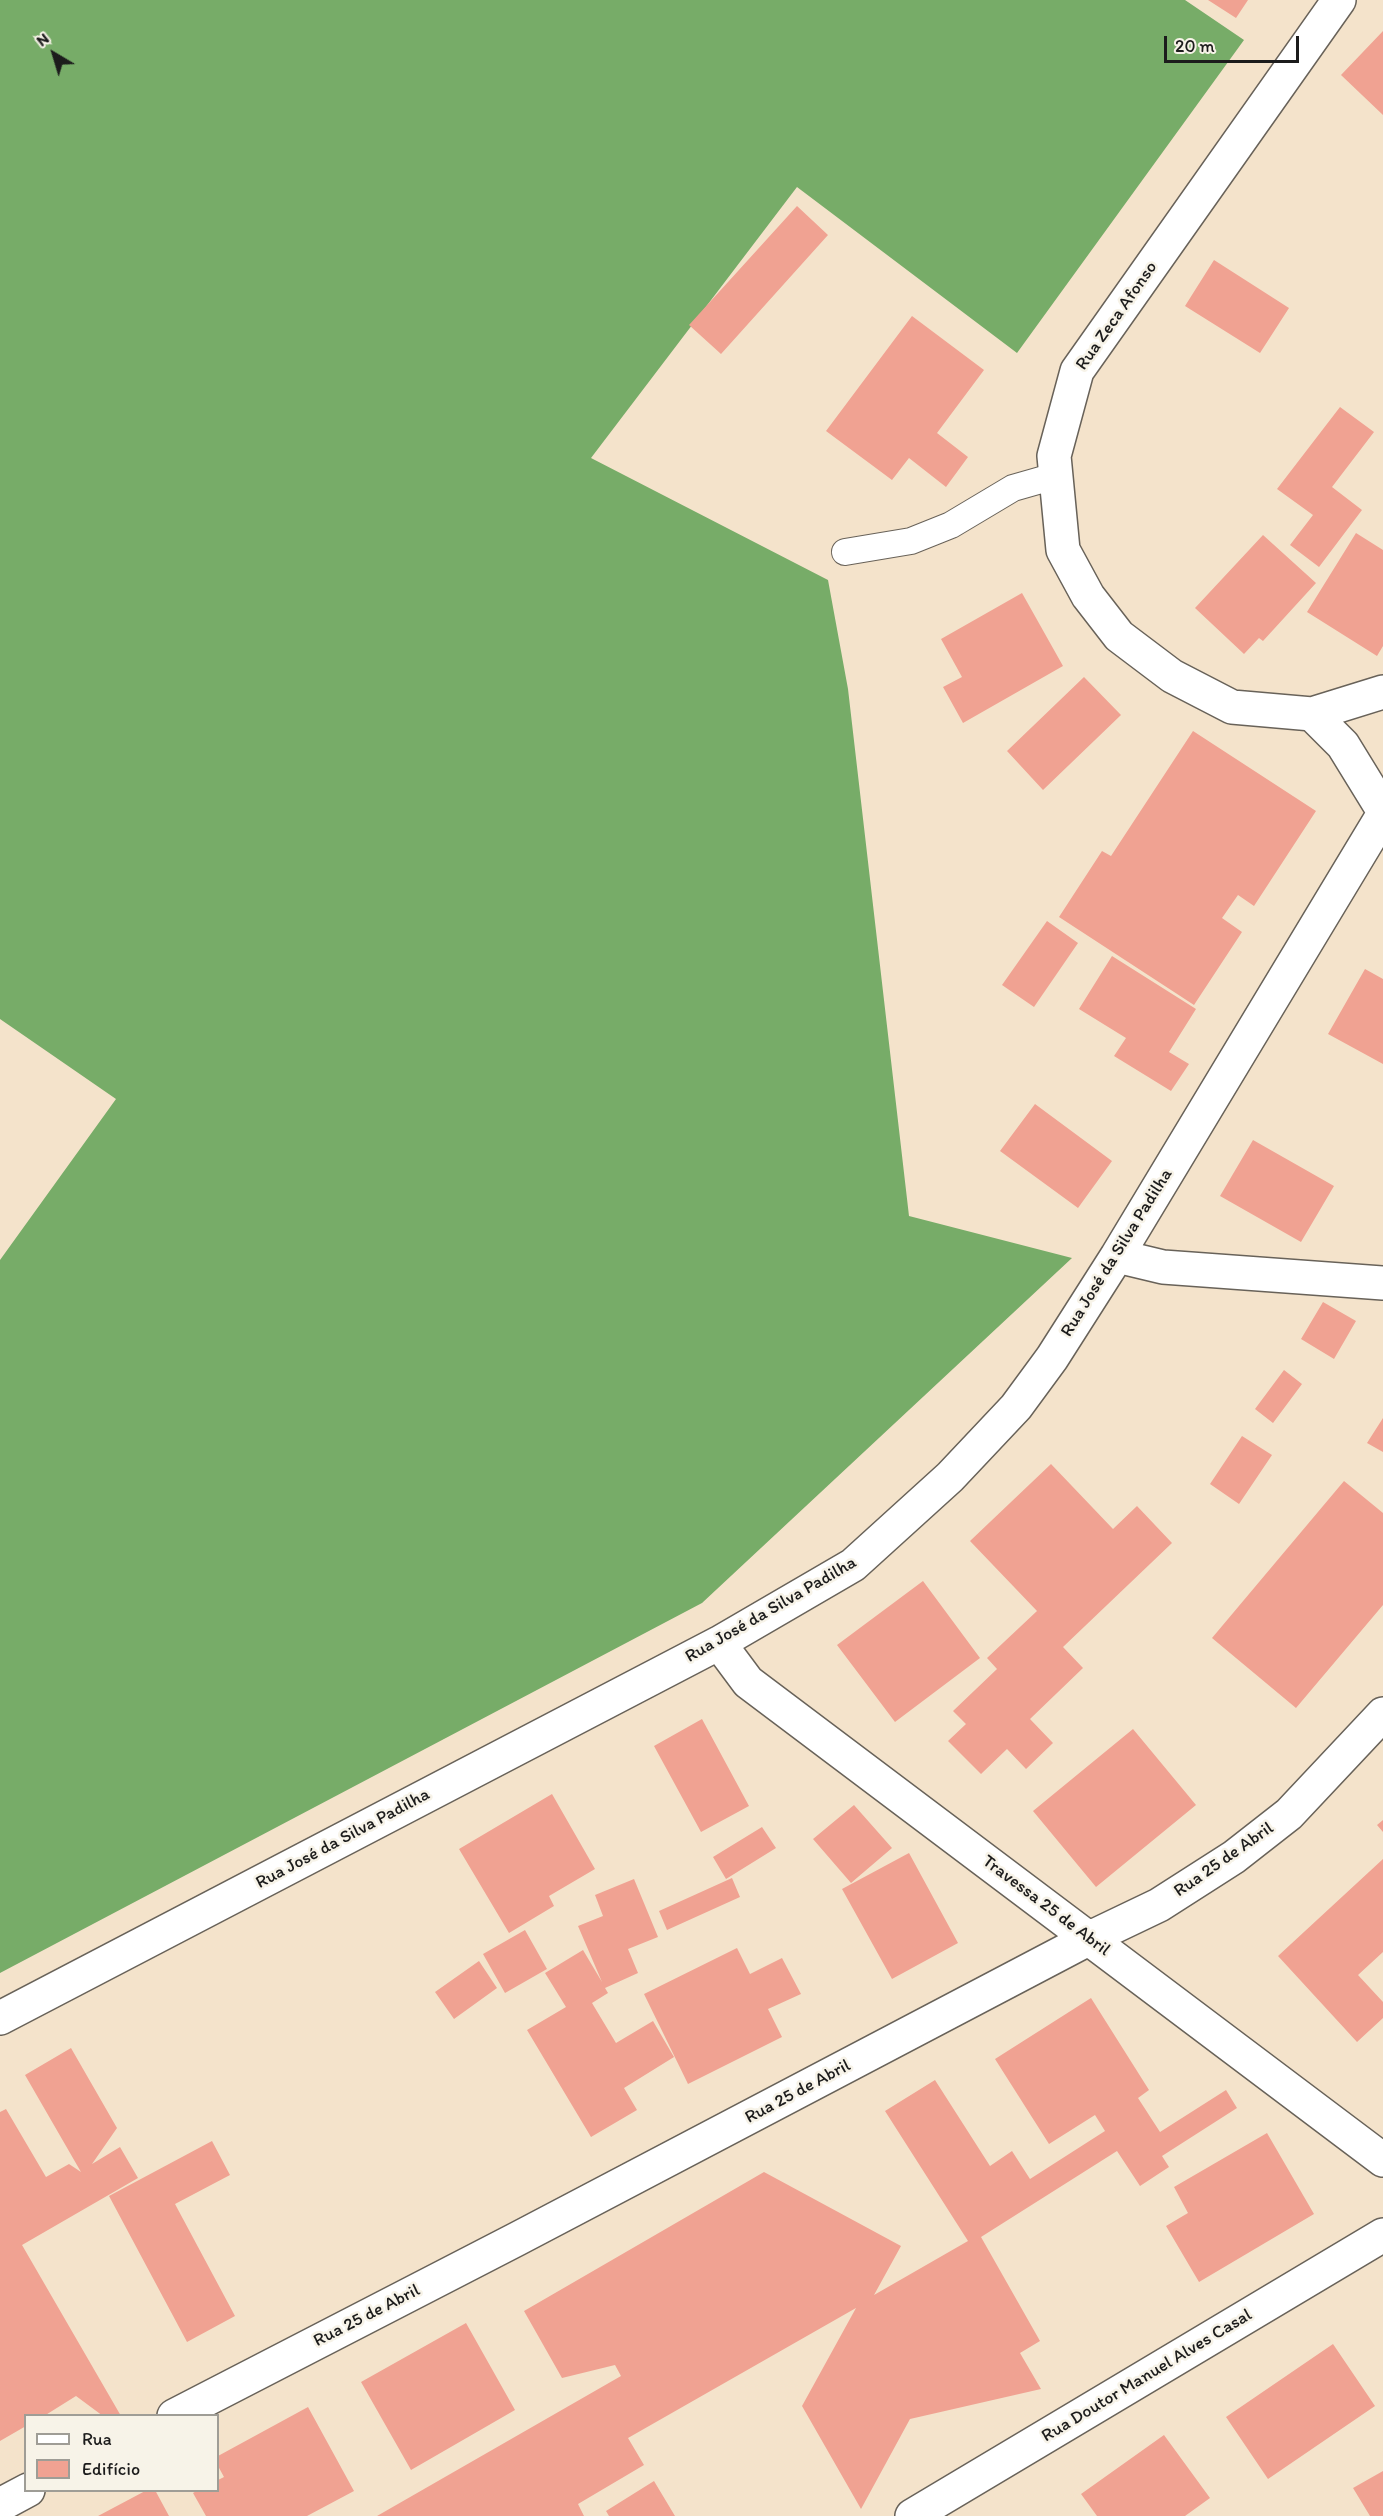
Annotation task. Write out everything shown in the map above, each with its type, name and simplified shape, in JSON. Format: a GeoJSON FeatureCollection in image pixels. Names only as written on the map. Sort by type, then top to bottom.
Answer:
{"type":"FeatureCollection","features":[{"type":"Feature","properties":{"kind":"street","name":"Rua Zeca Afonso"},"geometry":{"type":"LineString","coordinates":[[1339,0],[1077,371],[1054,456],[1055,476],[1063,550],[1088,596],[1119,636],[1172,676],[1232,706],[1312,714],[1383,692]]}},
{"type":"Feature","properties":{"kind":"street"},"geometry":{"type":"LineString","coordinates":[[1312,714],[1343,745],[1383,812]]}},
{"type":"Feature","properties":{"kind":"street","name":"Rua José da Silva Padilha"},"geometry":{"type":"LineString","coordinates":[[0,2018],[719,1643],[853,1565],[950,1477],[1016,1407],[1052,1358],[1117,1256],[1383,812]]}},
{"type":"Feature","properties":{"kind":"street"},"geometry":{"type":"LineString","coordinates":[[1117,1256],[1163,1267],[1383,1282]]}},
{"type":"Feature","properties":{"kind":"street","name":"Travessa 25 de Abril"},"geometry":{"type":"LineString","coordinates":[[719,1643],[748,1682],[1383,2160]]}},
{"type":"Feature","properties":{"kind":"street","name":"Rua 25 de Abril"},"geometry":{"type":"LineString","coordinates":[[176,2414],[527,2234],[1090,1938],[1160,1905],[1234,1857],[1289,1814],[1383,1714]]}},
{"type":"Feature","properties":{"kind":"street","name":"Rua Doutor Manuel Alves Casal"},"geometry":{"type":"LineString","coordinates":[[912,2516],[1383,2235]]}},
{"type":"Feature","properties":{"kind":"street"},"geometry":{"type":"LineString","coordinates":[[0,2505],[24,2492]]}},
{"type":"Feature","properties":{"kind":"lane"},"geometry":{"type":"LineString","coordinates":[[845,552],[911,541],[951,525],[1013,488],[1055,476]]}},
{"type":"Feature","properties":{"kind":"green space"},"geometry":{"type":"Polygon","coordinates":[[[0,0],[1185,0],[1244,40],[1017,353],[797,187],[591,458],[828,580],[848,689],[909,1216],[1072,1258],[702,1603],[0,1973],[0,1260],[116,1099],[0,1019],[0,0]]]}},
{"type":"Feature","properties":{"kind":"building"},"geometry":{"type":"Polygon","coordinates":[[[1208,0],[1248,0],[1236,18],[1208,0]]]}},
{"type":"Feature","properties":{"kind":"building"},"geometry":{"type":"Polygon","coordinates":[[[1383,31],[1383,115],[1341,75],[1383,31]]]}},
{"type":"Feature","properties":{"kind":"building"},"geometry":{"type":"Polygon","coordinates":[[[797,206],[828,235],[721,354],[689,325],[797,206]]]}},
{"type":"Feature","properties":{"kind":"building"},"geometry":{"type":"Polygon","coordinates":[[[1214,260],[1289,308],[1260,353],[1185,306],[1214,260]]]}},
{"type":"Feature","properties":{"kind":"building"},"geometry":{"type":"Polygon","coordinates":[[[912,316],[984,370],[937,433],[968,457],[946,487],[909,458],[892,480],[826,431],[912,316]]]}},
{"type":"Feature","properties":{"kind":"building"},"geometry":{"type":"Polygon","coordinates":[[[1340,407],[1374,432],[1332,487],[1362,510],[1319,567],[1290,545],[1313,515],[1277,489],[1340,407]]]}},
{"type":"Feature","properties":{"kind":"building"},"geometry":{"type":"Polygon","coordinates":[[[1356,533],[1383,550],[1383,646],[1377,656],[1307,612],[1356,533]]]}},
{"type":"Feature","properties":{"kind":"building"},"geometry":{"type":"Polygon","coordinates":[[[1263,535],[1316,583],[1263,641],[1259,638],[1244,654],[1195,608],[1263,535]]]}},
{"type":"Feature","properties":{"kind":"building"},"geometry":{"type":"Polygon","coordinates":[[[1022,593],[1063,666],[963,723],[943,687],[962,677],[941,639],[1022,593]]]}},
{"type":"Feature","properties":{"kind":"building"},"geometry":{"type":"Polygon","coordinates":[[[1084,677],[1121,715],[1043,790],[1007,751],[1084,677]]]}},
{"type":"Feature","properties":{"kind":"building"},"geometry":{"type":"Polygon","coordinates":[[[1193,731],[1316,811],[1254,906],[1238,895],[1222,918],[1242,932],[1194,1005],[1059,917],[1102,851],[1111,856],[1193,731]]]}},
{"type":"Feature","properties":{"kind":"building"},"geometry":{"type":"Polygon","coordinates":[[[1047,921],[1078,943],[1034,1007],[1002,985],[1047,921]]]}},
{"type":"Feature","properties":{"kind":"building"},"geometry":{"type":"Polygon","coordinates":[[[1112,956],[1196,1009],[1169,1052],[1189,1064],[1171,1091],[1114,1056],[1126,1038],[1079,1009],[1112,956]]]}},
{"type":"Feature","properties":{"kind":"building"},"geometry":{"type":"Polygon","coordinates":[[[1365,969],[1383,979],[1383,1064],[1328,1034],[1365,969]]]}},
{"type":"Feature","properties":{"kind":"building"},"geometry":{"type":"Polygon","coordinates":[[[1035,1104],[1112,1161],[1078,1208],[1000,1151],[1035,1104]]]}},
{"type":"Feature","properties":{"kind":"building"},"geometry":{"type":"Polygon","coordinates":[[[1253,1140],[1334,1186],[1301,1242],[1220,1196],[1253,1140]]]}},
{"type":"Feature","properties":{"kind":"building"},"geometry":{"type":"Polygon","coordinates":[[[1323,1302],[1356,1321],[1334,1359],[1301,1339],[1323,1302]]]}},
{"type":"Feature","properties":{"kind":"building"},"geometry":{"type":"Polygon","coordinates":[[[1284,1370],[1302,1384],[1273,1423],[1255,1409],[1284,1370]]]}},
{"type":"Feature","properties":{"kind":"building"},"geometry":{"type":"Polygon","coordinates":[[[1383,1418],[1383,1452],[1367,1443],[1383,1418]]]}},
{"type":"Feature","properties":{"kind":"building"},"geometry":{"type":"Polygon","coordinates":[[[1242,1436],[1272,1455],[1239,1504],[1210,1484],[1242,1436]]]}},
{"type":"Feature","properties":{"kind":"building"},"geometry":{"type":"Polygon","coordinates":[[[1051,1464],[1113,1529],[1137,1506],[1172,1543],[1063,1647],[1083,1668],[1030,1719],[1053,1743],[1026,1769],[1007,1749],[981,1774],[948,1741],[966,1724],[953,1711],[997,1669],[987,1658],[1037,1611],[970,1541],[1051,1464]]]}},
{"type":"Feature","properties":{"kind":"building"},"geometry":{"type":"Polygon","coordinates":[[[1344,1481],[1383,1513],[1383,1605],[1296,1708],[1212,1638],[1344,1481]]]}},
{"type":"Feature","properties":{"kind":"building"},"geometry":{"type":"Polygon","coordinates":[[[923,1581],[980,1658],[895,1722],[837,1645],[923,1581]]]}},
{"type":"Feature","properties":{"kind":"building"},"geometry":{"type":"Polygon","coordinates":[[[702,1719],[749,1806],[701,1832],[654,1746],[702,1719]]]}},
{"type":"Feature","properties":{"kind":"building"},"geometry":{"type":"Polygon","coordinates":[[[1133,1729],[1196,1805],[1096,1887],[1033,1811],[1133,1729]]]}},
{"type":"Feature","properties":{"kind":"building"},"geometry":{"type":"Polygon","coordinates":[[[552,1794],[595,1869],[549,1896],[554,1906],[509,1933],[459,1849],[552,1794]]]}},
{"type":"Feature","properties":{"kind":"building"},"geometry":{"type":"Polygon","coordinates":[[[854,1805],[892,1848],[851,1883],[813,1839],[854,1805]]]}},
{"type":"Feature","properties":{"kind":"building"},"geometry":{"type":"Polygon","coordinates":[[[1383,1820],[1383,1832],[1377,1825],[1383,1820]]]}},
{"type":"Feature","properties":{"kind":"building"},"geometry":{"type":"Polygon","coordinates":[[[762,1827],[776,1848],[726,1879],[713,1857],[762,1827]]]}},
{"type":"Feature","properties":{"kind":"building"},"geometry":{"type":"Polygon","coordinates":[[[909,1853],[958,1943],[892,1979],[842,1889],[909,1853]]]}},
{"type":"Feature","properties":{"kind":"building"},"geometry":{"type":"Polygon","coordinates":[[[1383,1859],[1383,1952],[1358,1975],[1383,2002],[1383,2018],[1357,2042],[1278,1956],[1383,1859]]]}},
{"type":"Feature","properties":{"kind":"building"},"geometry":{"type":"Polygon","coordinates":[[[732,1878],[740,1897],[667,1930],[659,1911],[732,1878]]]}},
{"type":"Feature","properties":{"kind":"building"},"geometry":{"type":"Polygon","coordinates":[[[634,1879],[658,1937],[628,1949],[638,1973],[605,1988],[608,1993],[592,2003],[616,2043],[653,2021],[674,2057],[624,2088],[637,2110],[591,2137],[527,2030],[566,2007],[545,1973],[583,1950],[602,1982],[578,1926],[603,1916],[595,1895],[634,1879]]]}},
{"type":"Feature","properties":{"kind":"building"},"geometry":{"type":"Polygon","coordinates":[[[525,1930],[547,1969],[505,1993],[483,1954],[525,1930]]]}},
{"type":"Feature","properties":{"kind":"building"},"geometry":{"type":"Polygon","coordinates":[[[737,1948],[750,1974],[782,1958],[801,1994],[768,2009],[782,2037],[688,2084],[644,1994],[737,1948]]]}},
{"type":"Feature","properties":{"kind":"building"},"geometry":{"type":"Polygon","coordinates":[[[479,1961],[497,1988],[454,2019],[435,1992],[479,1961]]]}},
{"type":"Feature","properties":{"kind":"building"},"geometry":{"type":"Polygon","coordinates":[[[1091,1998],[1149,2090],[1138,2098],[1160,2132],[1226,2090],[1237,2108],[1162,2156],[1169,2167],[1140,2186],[1117,2151],[981,2237],[1040,2341],[1020,2353],[1041,2389],[910,2419],[861,2509],[802,2406],[856,2308],[628,2438],[644,2465],[578,2504],[584,2516],[377,2516],[621,2376],[615,2365],[562,2378],[524,2311],[764,2172],[901,2246],[874,2295],[968,2241],[885,2111],[935,2080],[990,2166],[1012,2151],[1030,2179],[1105,2131],[1095,2115],[1049,2144],[995,2059],[1091,1998]]]}},
{"type":"Feature","properties":{"kind":"building"},"geometry":{"type":"Polygon","coordinates":[[[71,2048],[117,2128],[92,2164],[120,2147],[138,2178],[22,2245],[120,2414],[100,2414],[76,2396],[47,2414],[24,2414],[24,2427],[0,2441],[0,2112],[6,2109],[46,2177],[69,2164],[81,2172],[25,2075],[71,2048]]]}},
{"type":"Feature","properties":{"kind":"building"},"geometry":{"type":"Polygon","coordinates":[[[1267,2133],[1314,2214],[1199,2282],[1166,2226],[1188,2213],[1174,2187],[1267,2133]]]}},
{"type":"Feature","properties":{"kind":"building"},"geometry":{"type":"Polygon","coordinates":[[[212,2141],[230,2175],[175,2204],[235,2316],[187,2342],[109,2196],[212,2141]]]}},
{"type":"Feature","properties":{"kind":"building"},"geometry":{"type":"Polygon","coordinates":[[[466,2323],[515,2410],[411,2470],[361,2382],[466,2323]]]}},
{"type":"Feature","properties":{"kind":"building"},"geometry":{"type":"Polygon","coordinates":[[[1333,2344],[1375,2406],[1268,2479],[1226,2417],[1333,2344]]]}},
{"type":"Feature","properties":{"kind":"building"},"geometry":{"type":"Polygon","coordinates":[[[308,2407],[354,2491],[307,2516],[206,2516],[193,2493],[219,2492],[219,2480],[224,2477],[219,2468],[219,2455],[308,2407]]]}},
{"type":"Feature","properties":{"kind":"building"},"geometry":{"type":"Polygon","coordinates":[[[1164,2435],[1210,2498],[1185,2516],[1097,2516],[1081,2494],[1164,2435]]]}},
{"type":"Feature","properties":{"kind":"building"},"geometry":{"type":"Polygon","coordinates":[[[1383,2471],[1383,2516],[1370,2516],[1353,2488],[1383,2471]]]}},
{"type":"Feature","properties":{"kind":"building"},"geometry":{"type":"Polygon","coordinates":[[[654,2481],[675,2516],[609,2516],[606,2511],[654,2481]]]}},
{"type":"Feature","properties":{"kind":"building"},"geometry":{"type":"Polygon","coordinates":[[[143,2492],[156,2492],[169,2516],[98,2516],[143,2492]]]}}]}
